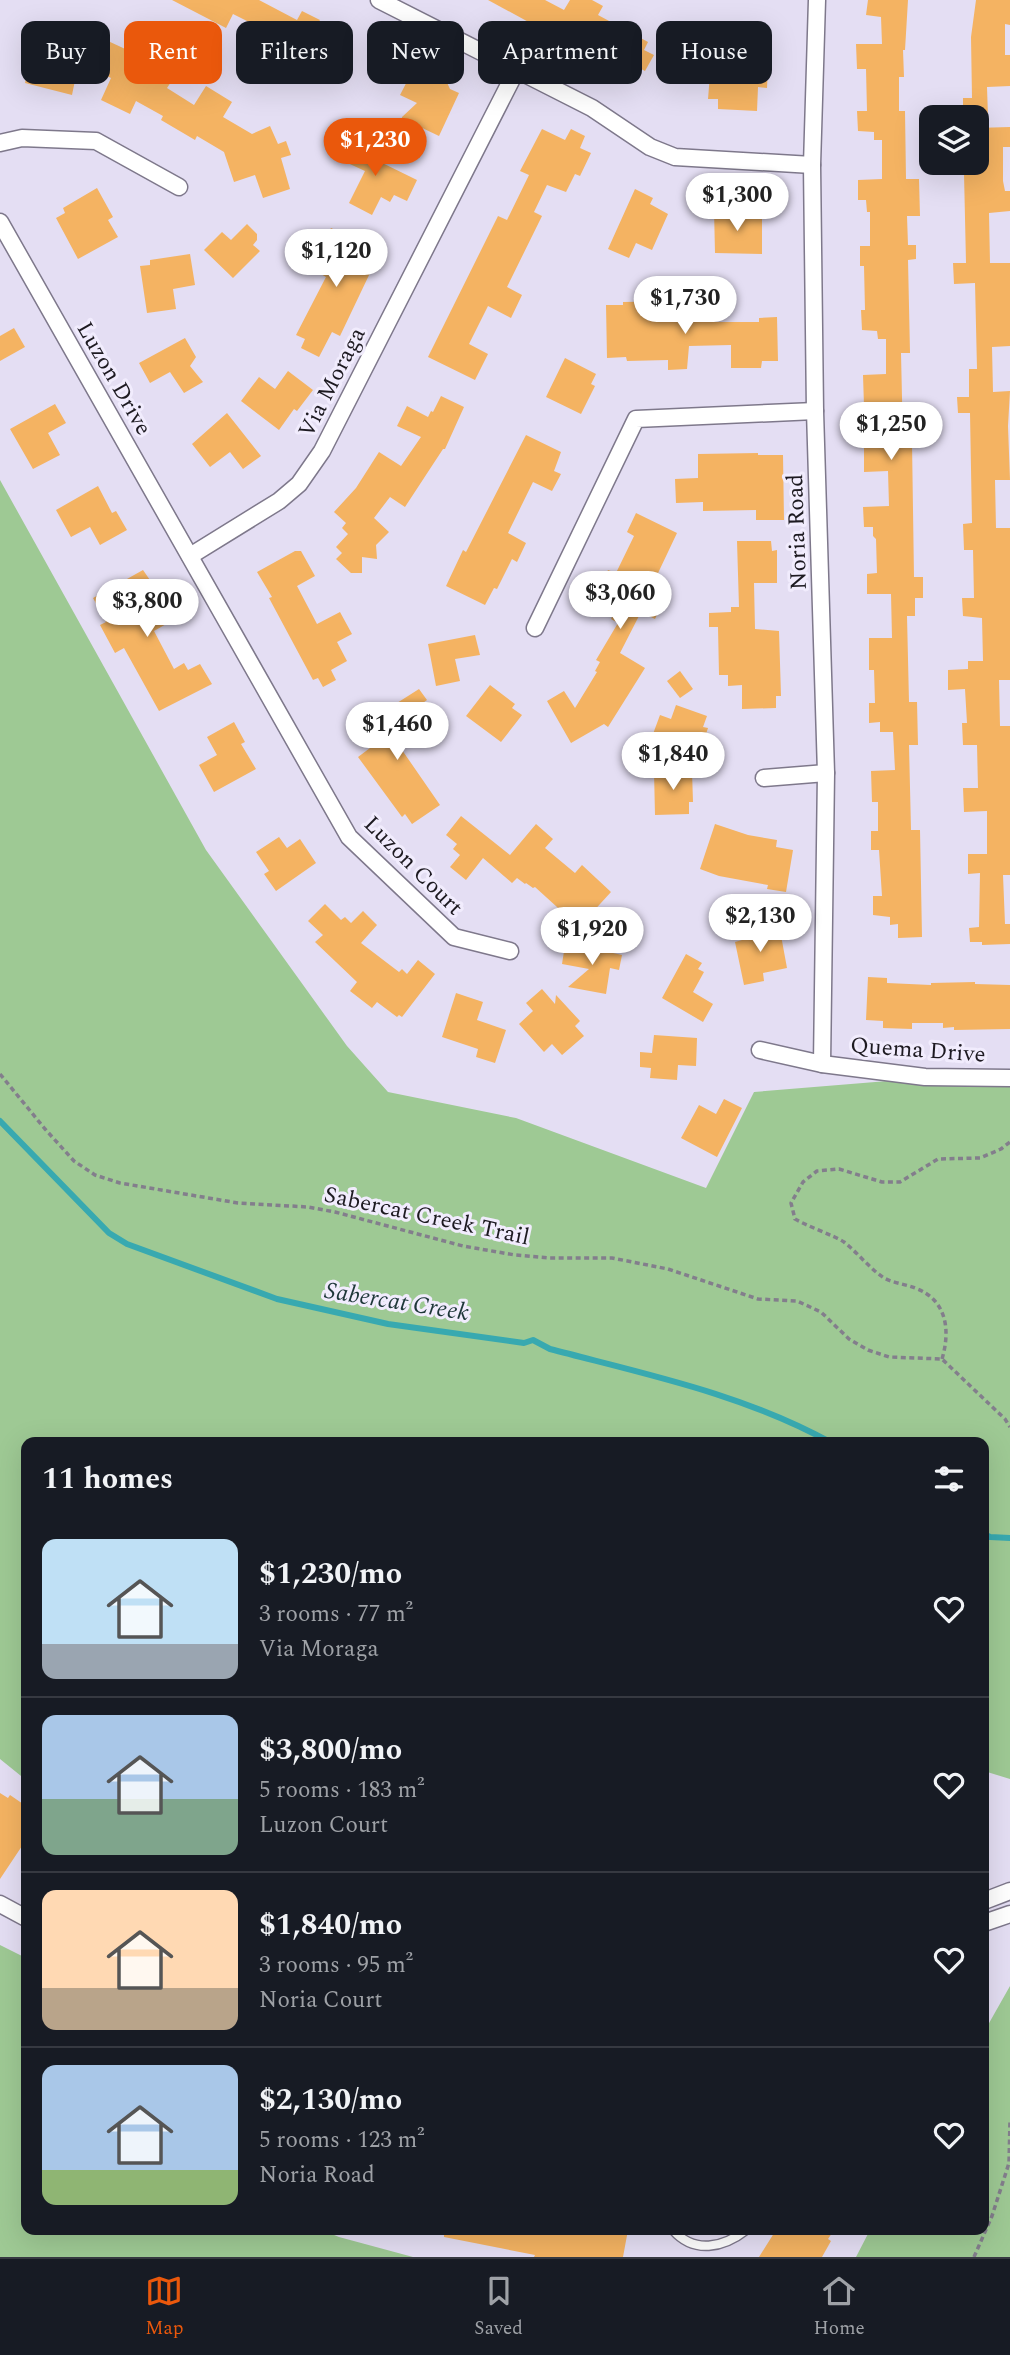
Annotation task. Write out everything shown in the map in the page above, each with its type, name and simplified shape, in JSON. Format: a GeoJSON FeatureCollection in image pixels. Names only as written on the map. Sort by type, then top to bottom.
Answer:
{"type":"FeatureCollection","features":[{"type":"Feature","properties":{"kind":"street"},"geometry":{"type":"LineString","coordinates":[[379,0],[478,51]]}},
{"type":"Feature","properties":{"kind":"street","name":"Noria Road"},"geometry":{"type":"LineString","coordinates":[[817,0],[812,165],[815,411],[826,773],[822,1063]]}},
{"type":"Feature","properties":{"kind":"street","name":"Via Moraga"},"geometry":{"type":"LineString","coordinates":[[190,556],[279,501],[299,484],[322,451],[509,84]]}},
{"type":"Feature","properties":{"kind":"street"},"geometry":{"type":"LineString","coordinates":[[543,84],[592,108],[650,147],[675,157],[812,165]]}},
{"type":"Feature","properties":{"kind":"street"},"geometry":{"type":"LineString","coordinates":[[0,143],[22,138],[96,141],[179,187]]}},
{"type":"Feature","properties":{"kind":"street","name":"Luzon Drive"},"geometry":{"type":"LineString","coordinates":[[0,222],[190,556]]}},
{"type":"Feature","properties":{"kind":"street"},"geometry":{"type":"LineString","coordinates":[[535,628],[636,419],[815,411]]}},
{"type":"Feature","properties":{"kind":"street","name":"Luzon Court"},"geometry":{"type":"LineString","coordinates":[[190,556],[349,837],[454,937],[510,951]]}},
{"type":"Feature","properties":{"kind":"street"},"geometry":{"type":"LineString","coordinates":[[764,778],[826,773]]}},
{"type":"Feature","properties":{"kind":"street","name":"Quema Drive"},"geometry":{"type":"LineString","coordinates":[[760,1050],[822,1063],[925,1077],[1010,1078]]}},
{"type":"Feature","properties":{"kind":"street"},"geometry":{"type":"LineString","coordinates":[[989,1899],[1010,1891]]}},
{"type":"Feature","properties":{"kind":"street"},"geometry":{"type":"LineString","coordinates":[[0,1904],[21,1915]]}},
{"type":"Feature","properties":{"kind":"street"},"geometry":{"type":"LineString","coordinates":[[989,1921],[1010,1914]]}},
{"type":"Feature","properties":{"kind":"lane"},"geometry":{"type":"LineString","coordinates":[[678,2235],[694,2245],[712,2247],[731,2241],[739,2235]]}},
{"type":"Feature","properties":{"kind":"path","name":"Sabercat Creek Trail"},"geometry":{"type":"LineString","coordinates":[[0,1074],[75,1161],[95,1175],[120,1184],[238,1203],[308,1207],[463,1246],[515,1255],[612,1258],[668,1269],[758,1299],[797,1301],[821,1312],[849,1339],[868,1350],[889,1357],[942,1359]]}},
{"type":"Feature","properties":{"kind":"path"},"geometry":{"type":"LineString","coordinates":[[1010,1142],[1001,1149],[980,1157],[938,1159],[900,1182],[882,1182],[839,1168],[817,1171],[803,1182],[791,1203],[795,1219],[842,1241],[886,1280],[932,1296],[944,1315],[947,1335],[942,1359],[1005,1419],[1010,1427]]}},
{"type":"Feature","properties":{"kind":"path"},"geometry":{"type":"LineString","coordinates":[[989,2223],[1009,2163],[1010,2120]]}},
{"type":"Feature","properties":{"kind":"path"},"geometry":{"type":"LineString","coordinates":[[974,2257],[984,2235]]}},
{"type":"Feature","properties":{"kind":"green space"},"geometry":{"type":"Polygon","coordinates":[[[0,480],[206,850],[347,1046],[388,1092],[516,1118],[706,1188],[754,1092],[1010,1071],[1010,1779],[989,1773],[989,1437],[21,1437],[21,1776],[0,1759],[0,480]]]}},
{"type":"Feature","properties":{"kind":"green space"},"geometry":{"type":"Polygon","coordinates":[[[0,1945],[21,1956],[21,2235],[334,2235],[413,2257],[0,2257],[0,1945]]]}},
{"type":"Feature","properties":{"kind":"green space"},"geometry":{"type":"Polygon","coordinates":[[[1010,1986],[1010,2257],[856,2257],[867,2235],[989,2235],[989,2023],[1010,1986]]]}},
{"type":"Feature","properties":{"kind":"building"},"geometry":{"type":"Polygon","coordinates":[[[172,0],[259,0],[297,20],[302,11],[320,20],[247,21],[233,14],[226,28],[222,26],[222,21],[212,21],[172,0]]]}},
{"type":"Feature","properties":{"kind":"building"},"geometry":{"type":"Polygon","coordinates":[[[488,0],[545,0],[564,10],[570,0],[592,0],[603,6],[598,15],[609,21],[527,21],[488,0]]]}},
{"type":"Feature","properties":{"kind":"building"},"geometry":{"type":"Polygon","coordinates":[[[868,0],[908,0],[903,50],[904,77],[899,77],[899,111],[905,111],[906,179],[919,179],[920,216],[907,216],[908,245],[916,245],[916,259],[908,260],[910,353],[901,353],[903,442],[912,442],[914,577],[923,577],[923,598],[915,598],[915,616],[907,616],[909,702],[917,702],[918,745],[909,745],[911,830],[920,830],[922,937],[898,938],[898,924],[890,925],[890,917],[873,915],[873,896],[882,896],[879,850],[871,850],[871,831],[878,831],[878,802],[872,802],[871,771],[895,770],[893,732],[880,732],[880,722],[869,723],[869,703],[875,703],[874,670],[869,670],[869,638],[892,638],[891,594],[867,594],[867,574],[877,573],[876,539],[873,536],[873,527],[864,527],[863,507],[889,506],[888,471],[864,472],[864,443],[869,442],[869,406],[864,406],[863,375],[886,374],[886,339],[878,339],[877,331],[862,330],[861,310],[865,310],[864,266],[860,266],[860,246],[870,246],[870,212],[867,212],[866,200],[858,200],[858,180],[882,179],[882,140],[874,140],[874,132],[858,131],[857,111],[867,111],[866,69],[857,69],[856,44],[882,44],[881,17],[866,15],[868,0]]]}},
{"type":"Feature","properties":{"kind":"building"},"geometry":{"type":"Polygon","coordinates":[[[976,0],[1010,0],[1010,25],[1005,24],[1005,55],[1010,55],[1010,86],[987,87],[988,105],[963,105],[963,98],[972,98],[971,37],[976,0]]]}},
{"type":"Feature","properties":{"kind":"building"},"geometry":{"type":"Polygon","coordinates":[[[642,39],[648,42],[644,50],[654,55],[645,71],[642,69],[642,39]]]}},
{"type":"Feature","properties":{"kind":"building"},"geometry":{"type":"Polygon","coordinates":[[[110,42],[124,48],[124,84],[170,84],[167,88],[194,105],[206,86],[232,102],[223,117],[252,134],[270,126],[278,144],[286,141],[291,155],[281,158],[290,189],[263,198],[255,175],[234,182],[224,152],[197,136],[195,140],[161,120],[163,116],[136,101],[130,114],[101,100],[111,78],[110,42]]]}},
{"type":"Feature","properties":{"kind":"building"},"geometry":{"type":"Polygon","coordinates":[[[29,84],[74,84],[72,95],[29,84]]]}},
{"type":"Feature","properties":{"kind":"building"},"geometry":{"type":"Polygon","coordinates":[[[406,84],[448,84],[450,89],[459,93],[439,136],[418,126],[413,131],[406,130],[401,125],[402,117],[417,103],[400,95],[406,84]]]}},
{"type":"Feature","properties":{"kind":"building"},"geometry":{"type":"Polygon","coordinates":[[[709,84],[767,84],[767,88],[758,87],[757,111],[718,109],[718,99],[708,99],[709,84]]]}},
{"type":"Feature","properties":{"kind":"building"},"geometry":{"type":"Polygon","coordinates":[[[1010,127],[1010,147],[1003,147],[1003,181],[1005,191],[1010,191],[1010,211],[989,213],[990,263],[1010,263],[1010,346],[992,347],[993,392],[1010,391],[1010,480],[995,480],[996,528],[1010,528],[1010,680],[999,680],[1000,726],[1010,726],[1010,875],[1003,875],[1005,924],[1010,924],[1010,944],[982,945],[982,942],[970,942],[969,928],[979,927],[980,873],[968,874],[968,854],[987,854],[987,811],[964,812],[963,788],[978,788],[977,745],[963,745],[962,723],[967,723],[965,689],[948,690],[948,670],[968,669],[968,661],[983,661],[982,618],[963,616],[962,598],[974,598],[973,550],[964,550],[963,524],[972,523],[970,413],[958,413],[957,397],[969,397],[969,369],[977,369],[975,283],[954,284],[953,263],[966,263],[964,175],[989,175],[989,128],[1010,127]]]}},
{"type":"Feature","properties":{"kind":"building"},"geometry":{"type":"Polygon","coordinates":[[[542,129],[565,140],[571,129],[585,136],[580,148],[591,153],[580,176],[575,174],[566,192],[547,185],[534,212],[542,216],[507,287],[522,295],[511,318],[488,306],[469,344],[488,354],[475,380],[428,357],[498,216],[507,220],[529,175],[520,171],[542,129]]]}},
{"type":"Feature","properties":{"kind":"building"},"geometry":{"type":"Polygon","coordinates":[[[350,136],[371,146],[366,155],[417,180],[407,201],[394,195],[390,202],[381,197],[372,215],[349,203],[365,171],[339,159],[350,136]]]}},
{"type":"Feature","properties":{"kind":"building"},"geometry":{"type":"Polygon","coordinates":[[[97,188],[113,217],[108,220],[118,237],[78,259],[56,218],[65,213],[63,208],[97,188]]]}},
{"type":"Feature","properties":{"kind":"building"},"geometry":{"type":"Polygon","coordinates":[[[635,189],[653,198],[650,204],[668,214],[652,250],[636,243],[629,258],[608,249],[635,189]]]}},
{"type":"Feature","properties":{"kind":"building"},"geometry":{"type":"Polygon","coordinates":[[[736,208],[737,216],[762,216],[762,254],[715,253],[714,209],[736,208]]]}},
{"type":"Feature","properties":{"kind":"building"},"geometry":{"type":"Polygon","coordinates":[[[247,224],[257,234],[253,245],[260,251],[233,278],[204,250],[222,232],[231,240],[247,224]]]}},
{"type":"Feature","properties":{"kind":"building"},"geometry":{"type":"Polygon","coordinates":[[[331,228],[380,252],[340,336],[332,332],[319,357],[301,348],[305,339],[296,335],[326,277],[314,270],[322,253],[319,251],[331,228]]]}},
{"type":"Feature","properties":{"kind":"building"},"geometry":{"type":"Polygon","coordinates":[[[190,254],[195,285],[173,289],[176,309],[147,313],[140,266],[150,265],[150,260],[190,254]]]}},
{"type":"Feature","properties":{"kind":"building"},"geometry":{"type":"Polygon","coordinates":[[[678,301],[673,322],[759,322],[759,318],[777,317],[778,361],[762,361],[761,368],[731,368],[731,345],[689,346],[687,369],[668,370],[668,360],[627,361],[626,357],[607,358],[606,305],[678,301]]]}},
{"type":"Feature","properties":{"kind":"building"},"geometry":{"type":"Polygon","coordinates":[[[14,328],[25,347],[0,361],[0,336],[14,328]]]}},
{"type":"Feature","properties":{"kind":"building"},"geometry":{"type":"Polygon","coordinates":[[[185,338],[196,357],[190,366],[203,382],[184,393],[170,372],[150,383],[139,363],[185,338]]]}},
{"type":"Feature","properties":{"kind":"building"},"geometry":{"type":"Polygon","coordinates":[[[565,358],[596,374],[591,384],[595,386],[581,414],[546,397],[565,358]]]}},
{"type":"Feature","properties":{"kind":"building"},"geometry":{"type":"Polygon","coordinates":[[[288,371],[313,390],[297,411],[294,409],[279,430],[241,401],[259,377],[275,389],[288,371]]]}},
{"type":"Feature","properties":{"kind":"building"},"geometry":{"type":"Polygon","coordinates":[[[441,396],[464,407],[445,449],[405,507],[390,497],[374,518],[389,532],[376,545],[377,559],[362,557],[362,573],[351,573],[336,559],[342,553],[336,547],[348,534],[342,528],[346,523],[334,512],[356,488],[379,452],[401,466],[421,437],[397,426],[407,406],[428,417],[441,396]]]}},
{"type":"Feature","properties":{"kind":"building"},"geometry":{"type":"Polygon","coordinates":[[[55,404],[66,423],[48,433],[60,455],[33,469],[10,429],[55,404]]]}},
{"type":"Feature","properties":{"kind":"building"},"geometry":{"type":"Polygon","coordinates":[[[227,413],[261,456],[243,469],[230,452],[210,467],[192,444],[227,413]]]}},
{"type":"Feature","properties":{"kind":"building"},"geometry":{"type":"Polygon","coordinates":[[[526,435],[561,452],[554,471],[561,474],[552,491],[533,482],[508,533],[526,543],[517,562],[512,559],[497,589],[494,588],[485,605],[446,586],[526,435]]]}},
{"type":"Feature","properties":{"kind":"building"},"geometry":{"type":"Polygon","coordinates":[[[698,454],[783,455],[784,520],[756,520],[756,510],[703,511],[703,502],[676,503],[675,479],[698,478],[698,454]]]}},
{"type":"Feature","properties":{"kind":"building"},"geometry":{"type":"Polygon","coordinates":[[[98,486],[112,513],[116,511],[127,530],[100,545],[90,527],[71,537],[56,510],[98,486]]]}},
{"type":"Feature","properties":{"kind":"building"},"geometry":{"type":"Polygon","coordinates":[[[636,513],[677,533],[650,590],[665,598],[655,619],[641,612],[620,653],[645,668],[608,727],[604,724],[571,743],[547,701],[564,691],[575,708],[597,672],[595,671],[600,662],[596,660],[618,623],[611,619],[621,599],[599,588],[608,570],[616,573],[634,536],[627,532],[636,513]]]}},
{"type":"Feature","properties":{"kind":"building"},"geometry":{"type":"Polygon","coordinates":[[[737,541],[771,541],[772,551],[777,550],[777,583],[754,583],[755,629],[779,631],[781,696],[776,696],[776,708],[742,709],[742,685],[728,686],[728,675],[719,675],[718,627],[709,627],[709,613],[731,612],[731,607],[739,607],[737,541]]]}},
{"type":"Feature","properties":{"kind":"building"},"geometry":{"type":"Polygon","coordinates":[[[295,551],[301,551],[315,576],[297,586],[317,624],[340,612],[352,634],[337,642],[347,661],[331,670],[336,680],[323,687],[318,678],[313,680],[257,572],[295,551]]]}},
{"type":"Feature","properties":{"kind":"building"},"geometry":{"type":"Polygon","coordinates":[[[143,570],[173,614],[166,618],[168,623],[154,631],[174,669],[184,663],[188,670],[200,664],[212,684],[159,711],[124,648],[115,653],[100,625],[106,622],[93,598],[143,570]]]}},
{"type":"Feature","properties":{"kind":"building"},"geometry":{"type":"Polygon","coordinates":[[[475,635],[480,655],[455,659],[460,681],[436,686],[428,644],[475,635]]]}},
{"type":"Feature","properties":{"kind":"building"},"geometry":{"type":"Polygon","coordinates":[[[680,671],[693,689],[680,698],[667,681],[680,671]]]}},
{"type":"Feature","properties":{"kind":"building"},"geometry":{"type":"Polygon","coordinates":[[[490,685],[515,704],[512,708],[522,715],[501,742],[466,716],[490,685]]]}},
{"type":"Feature","properties":{"kind":"building"},"geometry":{"type":"Polygon","coordinates":[[[419,689],[427,700],[393,724],[408,746],[402,750],[440,805],[412,824],[405,814],[402,817],[358,757],[370,748],[365,741],[372,736],[364,724],[419,689]]]}},
{"type":"Feature","properties":{"kind":"building"},"geometry":{"type":"Polygon","coordinates":[[[676,705],[707,716],[703,727],[708,728],[698,758],[662,745],[664,738],[653,734],[660,715],[671,719],[676,705]]]}},
{"type":"Feature","properties":{"kind":"building"},"geometry":{"type":"Polygon","coordinates":[[[234,722],[245,742],[241,744],[256,769],[214,792],[199,765],[217,755],[207,737],[234,722]]]}},
{"type":"Feature","properties":{"kind":"building"},"geometry":{"type":"Polygon","coordinates":[[[654,771],[692,771],[693,802],[689,802],[689,814],[655,815],[654,771]]]}},
{"type":"Feature","properties":{"kind":"building"},"geometry":{"type":"Polygon","coordinates":[[[461,816],[510,855],[536,824],[553,839],[545,848],[575,873],[582,865],[611,892],[579,927],[535,887],[517,878],[512,883],[483,858],[466,880],[450,867],[460,855],[453,849],[457,844],[446,835],[461,816]]]}},
{"type":"Feature","properties":{"kind":"building"},"geometry":{"type":"Polygon","coordinates":[[[715,824],[748,835],[777,840],[776,847],[793,850],[786,892],[767,889],[768,885],[719,876],[700,869],[715,824]]]}},
{"type":"Feature","properties":{"kind":"building"},"geometry":{"type":"Polygon","coordinates":[[[279,837],[287,848],[300,839],[316,863],[276,891],[264,874],[269,871],[256,852],[279,837]]]}},
{"type":"Feature","properties":{"kind":"building"},"geometry":{"type":"Polygon","coordinates":[[[325,904],[341,920],[345,917],[351,923],[363,911],[377,925],[361,943],[399,972],[402,969],[407,974],[418,960],[435,974],[402,1017],[397,1017],[377,1002],[372,1008],[350,991],[357,982],[315,942],[323,935],[308,921],[325,904]]]}},
{"type":"Feature","properties":{"kind":"building"},"geometry":{"type":"Polygon","coordinates":[[[762,925],[764,933],[780,930],[787,968],[763,973],[764,981],[744,985],[735,942],[742,940],[740,929],[762,925]]]}},
{"type":"Feature","properties":{"kind":"building"},"geometry":{"type":"Polygon","coordinates":[[[565,945],[607,952],[614,946],[613,953],[622,955],[619,970],[610,968],[606,994],[568,987],[589,969],[562,964],[565,945]]]}},
{"type":"Feature","properties":{"kind":"building"},"geometry":{"type":"Polygon","coordinates":[[[686,954],[702,963],[698,969],[704,972],[693,992],[713,1004],[703,1022],[662,998],[686,954]]]}},
{"type":"Feature","properties":{"kind":"building"},"geometry":{"type":"Polygon","coordinates":[[[868,977],[887,978],[887,983],[931,985],[975,982],[1010,985],[1010,1029],[954,1030],[954,1027],[943,1028],[943,1023],[912,1023],[912,1029],[883,1028],[883,1021],[866,1020],[868,977]]]}},
{"type":"Feature","properties":{"kind":"building"},"geometry":{"type":"Polygon","coordinates":[[[542,989],[555,1004],[556,995],[580,1021],[575,1026],[584,1036],[562,1055],[552,1044],[544,1052],[519,1024],[533,1011],[526,1003],[542,989]]]}},
{"type":"Feature","properties":{"kind":"building"},"geometry":{"type":"Polygon","coordinates":[[[456,993],[483,1002],[477,1020],[506,1030],[495,1063],[476,1057],[478,1049],[442,1037],[456,993]]]}},
{"type":"Feature","properties":{"kind":"building"},"geometry":{"type":"Polygon","coordinates":[[[654,1035],[697,1038],[696,1066],[678,1065],[677,1080],[650,1078],[651,1068],[640,1067],[640,1052],[652,1053],[654,1035]]]}},
{"type":"Feature","properties":{"kind":"building"},"geometry":{"type":"Polygon","coordinates":[[[724,1099],[742,1108],[717,1157],[681,1138],[699,1105],[716,1114],[724,1099]]]}},
{"type":"Feature","properties":{"kind":"building"},"geometry":{"type":"Polygon","coordinates":[[[0,1793],[8,1798],[10,1795],[21,1803],[21,1848],[0,1879],[0,1793]]]}},
{"type":"Feature","properties":{"kind":"building"},"geometry":{"type":"Polygon","coordinates":[[[627,2235],[623,2257],[534,2257],[535,2255],[444,2237],[627,2235]]]}},
{"type":"Feature","properties":{"kind":"building"},"geometry":{"type":"Polygon","coordinates":[[[773,2235],[831,2235],[828,2239],[831,2241],[822,2257],[759,2257],[773,2235]]]}},
{"type":"Feature","properties":{"kind":"waterway","name":"Sabercat Creek"},"geometry":{"type":"LineString","coordinates":[[0,1121],[109,1233],[127,1244],[277,1299],[388,1324],[524,1343],[533,1340],[550,1349],[728,1398],[820,1437]]}},
{"type":"Feature","properties":{"kind":"waterway","name":"Sabercat Creek"},"geometry":{"type":"LineString","coordinates":[[989,1536],[1010,1538]]}}]}
